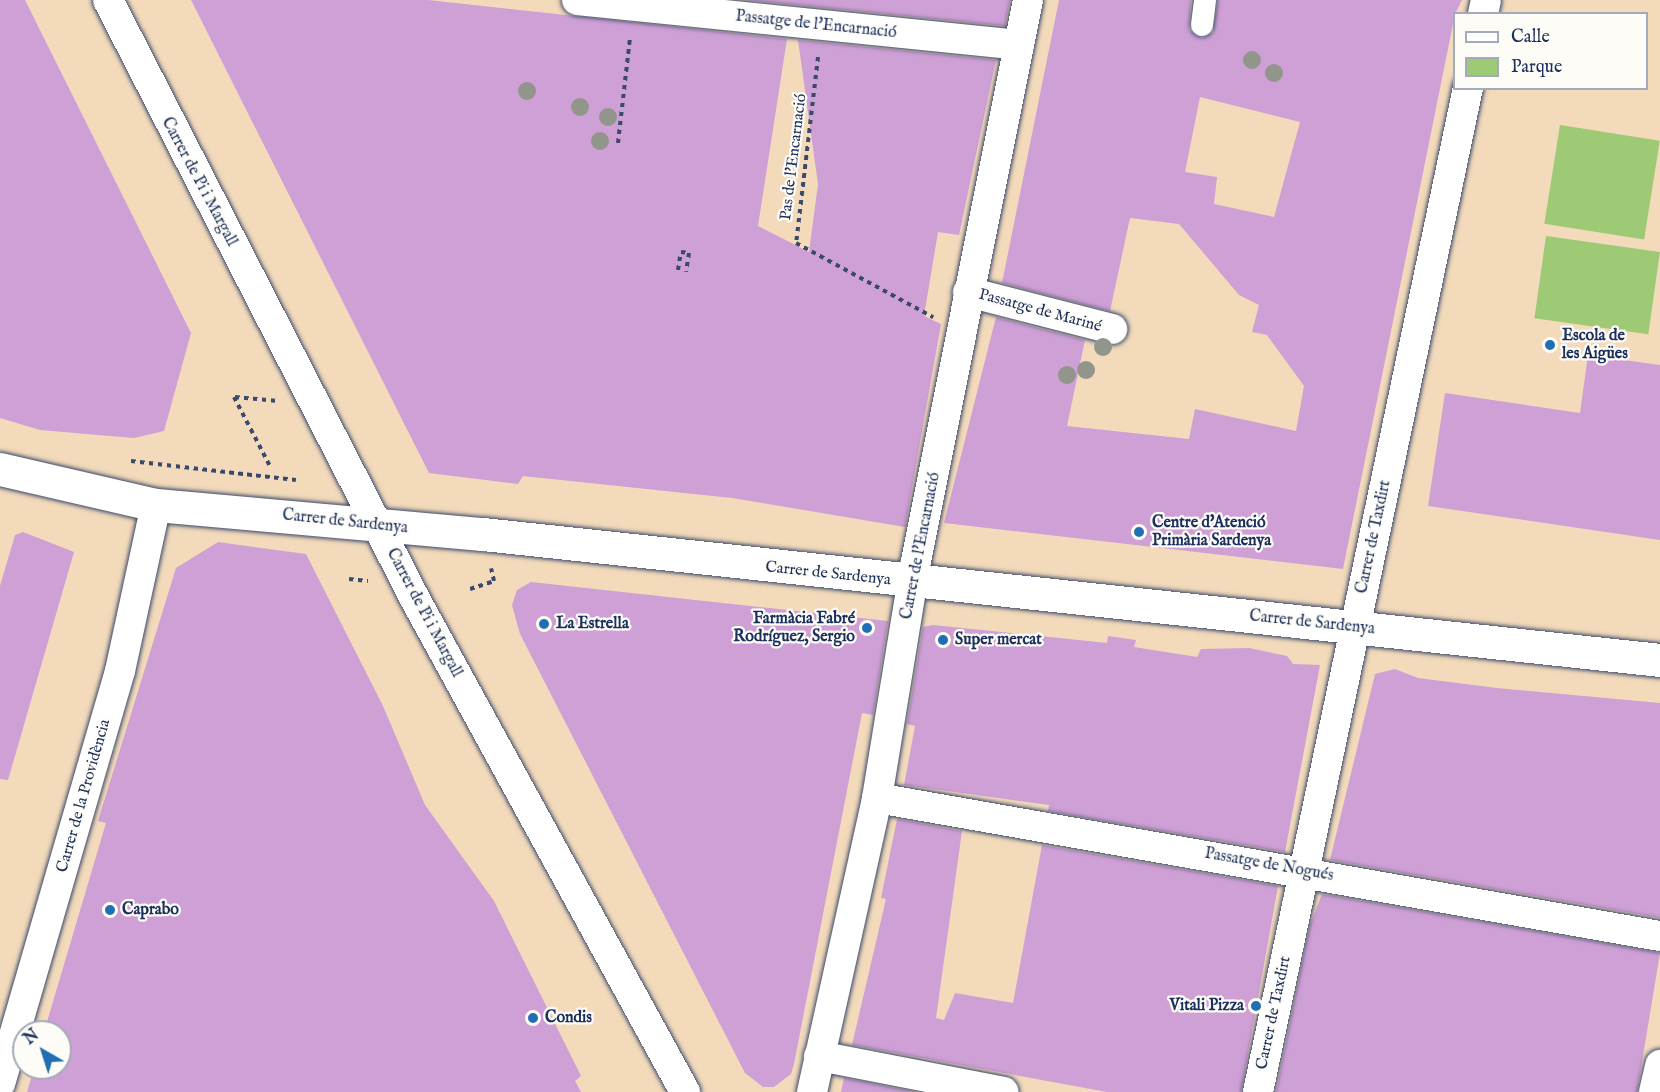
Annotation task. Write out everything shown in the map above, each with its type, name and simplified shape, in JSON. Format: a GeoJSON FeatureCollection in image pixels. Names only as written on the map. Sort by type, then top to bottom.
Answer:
{"type":"FeatureCollection","features":[{"type":"Feature","properties":{"kind":"street","name":"Carrer de Pi i Margall"},"geometry":{"type":"LineString","coordinates":[[108,0],[378,525],[685,1092]]}},
{"type":"Feature","properties":{"kind":"street","name":"Passatge de l'Encarnació"},"geometry":{"type":"LineString","coordinates":[[577,0],[1019,45]]}},
{"type":"Feature","properties":{"kind":"street","name":"Carrer de l'Encarnació"},"geometry":{"type":"LineString","coordinates":[[812,1092],[877,798],[913,583],[968,292],[1028,0]]}},
{"type":"Feature","properties":{"kind":"street"},"geometry":{"type":"LineString","coordinates":[[1202,25],[1205,0]]}},
{"type":"Feature","properties":{"kind":"street","name":"Carrer de Taxdirt"},"geometry":{"type":"LineString","coordinates":[[1258,1092],[1468,90]]}},
{"type":"Feature","properties":{"kind":"street","name":"Passatge de Mariné"},"geometry":{"type":"LineString","coordinates":[[968,292],[1112,329]]}},
{"type":"Feature","properties":{"kind":"street","name":"Carrer de Sardenya"},"geometry":{"type":"LineString","coordinates":[[0,469],[156,505],[378,525],[1660,660]]}},
{"type":"Feature","properties":{"kind":"street","name":"Carrer de la Providència"},"geometry":{"type":"LineString","coordinates":[[0,1084],[120,671],[156,505]]}},
{"type":"Feature","properties":{"kind":"street","name":"Passatge de Nogués"},"geometry":{"type":"LineString","coordinates":[[877,798],[1304,871],[1660,936]]}},
{"type":"Feature","properties":{"kind":"street"},"geometry":{"type":"LineString","coordinates":[[819,1056],[1004,1092]]}},
{"type":"Feature","properties":{"kind":"street"},"geometry":{"type":"LineString","coordinates":[[1654,1092],[1660,1065]]}},
{"type":"Feature","properties":{"kind":"path"},"geometry":{"type":"LineString","coordinates":[[618,143],[633,6]]}},
{"type":"Feature","properties":{"kind":"path","name":"Pas de l'Encarnació"},"geometry":{"type":"LineString","coordinates":[[822,26],[796,243],[933,317]]}},
{"type":"Feature","properties":{"kind":"path"},"geometry":{"type":"LineString","coordinates":[[678,270],[681,252],[689,253],[686,272]]}},
{"type":"Feature","properties":{"kind":"path"},"geometry":{"type":"LineString","coordinates":[[271,468],[234,397],[288,402]]}},
{"type":"Feature","properties":{"kind":"path"},"geometry":{"type":"LineString","coordinates":[[124,460],[308,482]]}},
{"type":"Feature","properties":{"kind":"path","name":"Carrer de Pi i Margall"},"geometry":{"type":"LineString","coordinates":[[349,579],[380,582]]}},
{"type":"Feature","properties":{"kind":"path"},"geometry":{"type":"LineString","coordinates":[[470,589],[494,581]]}},
{"type":"Feature","properties":{"kind":"green space"},"geometry":{"type":"Polygon","coordinates":[[[1560,125],[1660,141],[1644,240],[1544,224],[1560,125]]]}},
{"type":"Feature","properties":{"kind":"green space"},"geometry":{"type":"Polygon","coordinates":[[[1546,236],[1660,252],[1648,334],[1534,318],[1546,236]]]}},
{"type":"Feature","properties":{"kind":"building"},"geometry":{"type":"Polygon","coordinates":[[[0,0],[25,0],[191,333],[164,431],[134,438],[40,430],[0,418],[0,0]]]}},
{"type":"Feature","properties":{"kind":"building"},"geometry":{"type":"Polygon","coordinates":[[[191,0],[428,0],[787,39],[758,226],[809,252],[818,184],[798,40],[996,60],[959,235],[938,232],[924,316],[941,324],[905,527],[732,498],[523,476],[518,484],[429,473],[191,0]]]}},
{"type":"Feature","properties":{"kind":"building"},"geometry":{"type":"Polygon","coordinates":[[[747,0],[1010,0],[1005,26],[747,0]]]}},
{"type":"Feature","properties":{"kind":"building"},"geometry":{"type":"Polygon","coordinates":[[[1059,0],[1191,0],[1189,30],[1201,38],[1213,33],[1218,0],[1462,0],[1456,12],[1453,12],[1453,24],[1343,569],[944,523],[996,317],[1085,340],[1067,426],[1189,439],[1195,409],[1296,431],[1304,386],[1267,335],[1252,332],[1259,305],[1239,295],[1179,224],[1130,218],[1110,311],[1002,283],[1059,0]],[[1200,97],[1185,172],[1217,177],[1214,204],[1274,217],[1300,122],[1200,97]]]}},
{"type":"Feature","properties":{"kind":"building"},"geometry":{"type":"Polygon","coordinates":[[[1588,355],[1660,365],[1660,540],[1428,506],[1445,393],[1580,413],[1588,355]]]}},
{"type":"Feature","properties":{"kind":"building"},"geometry":{"type":"Polygon","coordinates":[[[23,532],[74,552],[8,780],[0,779],[0,586],[15,535],[23,532]]]}},
{"type":"Feature","properties":{"kind":"building"},"geometry":{"type":"Polygon","coordinates":[[[218,542],[306,554],[383,706],[425,805],[494,901],[581,1076],[575,1081],[581,1092],[27,1092],[30,1080],[72,1080],[72,1020],[48,1020],[106,823],[98,821],[176,568],[218,542]]]}},
{"type":"Feature","properties":{"kind":"building"},"geometry":{"type":"Polygon","coordinates":[[[531,582],[888,621],[873,715],[862,713],[794,1064],[791,1074],[774,1087],[763,1087],[745,1073],[520,634],[512,605],[517,590],[531,582]]]}},
{"type":"Feature","properties":{"kind":"building"},"geometry":{"type":"Polygon","coordinates":[[[933,625],[1107,643],[1108,636],[1136,640],[1134,647],[1197,657],[1201,649],[1249,648],[1287,656],[1293,664],[1320,665],[1285,852],[1048,811],[1049,805],[904,785],[915,726],[907,724],[923,627],[933,625]]]}},
{"type":"Feature","properties":{"kind":"building"},"geometry":{"type":"Polygon","coordinates":[[[1395,669],[1418,678],[1497,688],[1660,703],[1660,918],[1330,860],[1375,674],[1395,669]]]}},
{"type":"Feature","properties":{"kind":"building"},"geometry":{"type":"Polygon","coordinates":[[[897,819],[962,831],[936,1018],[944,1020],[955,993],[1013,1003],[1042,845],[1278,886],[1241,1092],[1107,1092],[852,1045],[886,899],[881,898],[897,819]]]}},
{"type":"Feature","properties":{"kind":"building"},"geometry":{"type":"Polygon","coordinates":[[[1322,894],[1660,953],[1637,1092],[1276,1092],[1310,925],[1322,894]]]}},
{"type":"Feature","properties":{"kind":"building"},"geometry":{"type":"Polygon","coordinates":[[[844,1078],[914,1092],[841,1092],[844,1078]]]}},
{"type":"Feature","properties":{"kind":"place","name":"Escola de les Aigües"},"geometry":{"type":"Point","coordinates":[1550,345]}},
{"type":"Feature","properties":{"kind":"place","name":"Centre d'Atenció Primària Sardenya"},"geometry":{"type":"Point","coordinates":[1139,532]}},
{"type":"Feature","properties":{"kind":"place","name":"La Estrella"},"geometry":{"type":"Point","coordinates":[544,624]}},
{"type":"Feature","properties":{"kind":"place","name":"Farmàcia Fabré Rodríguez, Sergio"},"geometry":{"type":"Point","coordinates":[867,628]}},
{"type":"Feature","properties":{"kind":"place","name":"Super mercat"},"geometry":{"type":"Point","coordinates":[943,640]}},
{"type":"Feature","properties":{"kind":"place","name":"Caprabo"},"geometry":{"type":"Point","coordinates":[110,910]}},
{"type":"Feature","properties":{"kind":"place","name":"Vitali Pizza"},"geometry":{"type":"Point","coordinates":[1256,1006]}},
{"type":"Feature","properties":{"kind":"place","name":"Condis"},"geometry":{"type":"Point","coordinates":[533,1018]}}]}
